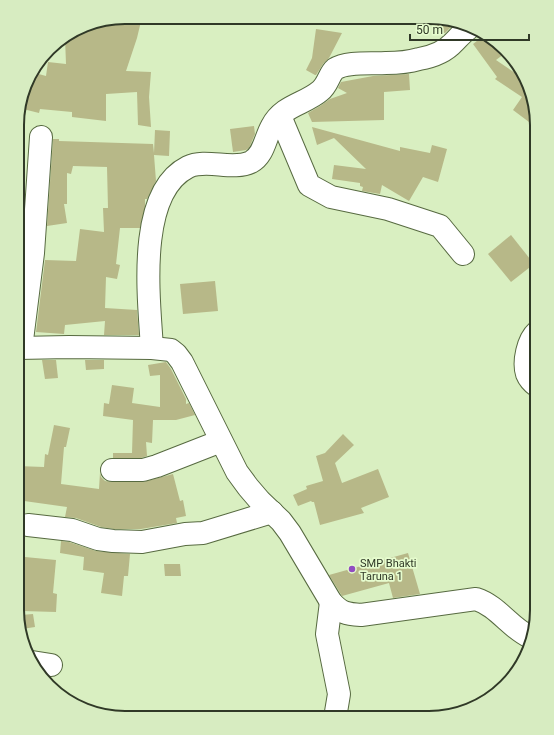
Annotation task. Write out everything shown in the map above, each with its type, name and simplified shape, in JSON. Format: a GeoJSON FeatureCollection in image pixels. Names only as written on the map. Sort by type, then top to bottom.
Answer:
{"type":"FeatureCollection","features":[{"type":"Feature","properties":{"kind":"street"},"geometry":{"type":"LineString","coordinates":[[152,348],[149,283],[153,219],[162,195],[174,177],[190,166],[198,164],[236,165],[246,164],[252,161],[262,151],[271,127],[280,116],[297,103],[318,93],[326,85],[336,68],[353,64],[418,60],[442,52],[465,31]]}},
{"type":"Feature","properties":{"kind":"street"},"geometry":{"type":"LineString","coordinates":[[280,116],[309,185],[331,197],[388,209],[440,226],[463,254]]}},
{"type":"Feature","properties":{"kind":"street"},"geometry":{"type":"LineString","coordinates":[[24,314],[33,253],[41,137]]}},
{"type":"Feature","properties":{"kind":"street"},"geometry":{"type":"LineString","coordinates":[[530,343],[526,368],[530,380]]}},
{"type":"Feature","properties":{"kind":"street"},"geometry":{"type":"LineString","coordinates":[[24,348],[152,348],[171,350],[176,354],[182,362],[237,472],[260,501],[281,521],[290,533],[331,602],[339,611],[349,615],[361,615],[476,599],[493,607],[527,635]]}},
{"type":"Feature","properties":{"kind":"street"},"geometry":{"type":"LineString","coordinates":[[112,470],[143,470],[221,441]]}},
{"type":"Feature","properties":{"kind":"street"},"geometry":{"type":"LineString","coordinates":[[28,525],[72,530],[114,541],[142,542],[185,534],[203,533],[272,512]]}},
{"type":"Feature","properties":{"kind":"street"},"geometry":{"type":"LineString","coordinates":[[331,602],[328,634],[338,694],[336,711]]}},
{"type":"Feature","properties":{"kind":"building"},"geometry":{"type":"Polygon","coordinates":[[[140,24],[126,71],[151,72],[149,97],[151,127],[138,125],[137,92],[106,94],[106,121],[72,117],[72,112],[40,109],[39,113],[25,110],[27,99],[34,80],[38,74],[46,76],[48,62],[66,64],[65,44],[86,32],[99,27],[112,25],[140,24]]]}},
{"type":"Feature","properties":{"kind":"building"},"geometry":{"type":"Polygon","coordinates":[[[435,24],[452,26],[445,33],[434,31],[435,24]]]}},
{"type":"Feature","properties":{"kind":"building"},"geometry":{"type":"Polygon","coordinates":[[[316,29],[342,33],[329,58],[315,75],[306,70],[312,58],[316,29]]]}},
{"type":"Feature","properties":{"kind":"building"},"geometry":{"type":"Polygon","coordinates":[[[480,39],[490,45],[502,56],[496,60],[516,73],[525,93],[530,123],[513,110],[522,97],[495,79],[497,77],[473,44],[480,39]]]}},
{"type":"Feature","properties":{"kind":"building"},"geometry":{"type":"Polygon","coordinates":[[[409,74],[410,90],[384,92],[384,120],[312,122],[308,113],[330,99],[347,93],[338,88],[341,82],[373,76],[409,74]]]}},
{"type":"Feature","properties":{"kind":"building"},"geometry":{"type":"Polygon","coordinates":[[[254,126],[255,134],[249,148],[246,150],[233,152],[230,129],[254,126]]]}},
{"type":"Feature","properties":{"kind":"building"},"geometry":{"type":"Polygon","coordinates":[[[312,127],[400,151],[400,147],[430,153],[432,145],[447,149],[438,182],[423,177],[409,201],[382,185],[380,194],[362,191],[363,187],[360,186],[360,183],[332,179],[334,165],[366,169],[334,138],[317,145],[312,127]]]}},
{"type":"Feature","properties":{"kind":"building"},"geometry":{"type":"Polygon","coordinates":[[[155,130],[170,131],[169,156],[154,155],[156,181],[147,199],[145,199],[145,207],[140,228],[120,228],[116,264],[120,265],[117,279],[106,277],[105,308],[137,310],[139,335],[104,335],[105,321],[65,325],[64,334],[36,332],[45,260],[76,261],[80,229],[104,232],[103,208],[108,208],[107,167],[73,166],[71,174],[67,173],[67,204],[64,204],[67,223],[47,226],[53,139],[59,139],[59,141],[153,144],[154,153],[155,130]]]}},
{"type":"Feature","properties":{"kind":"building"},"geometry":{"type":"Polygon","coordinates":[[[511,235],[530,259],[530,267],[511,282],[488,254],[511,235]]]}},
{"type":"Feature","properties":{"kind":"building"},"geometry":{"type":"Polygon","coordinates":[[[215,281],[218,311],[183,314],[180,284],[215,281]]]}},
{"type":"Feature","properties":{"kind":"building"},"geometry":{"type":"Polygon","coordinates":[[[42,360],[56,360],[58,378],[45,379],[42,360]]]}},
{"type":"Feature","properties":{"kind":"building"},"geometry":{"type":"Polygon","coordinates":[[[85,360],[104,360],[104,369],[86,370],[85,360]]]}},
{"type":"Feature","properties":{"kind":"building"},"geometry":{"type":"Polygon","coordinates":[[[166,362],[186,399],[186,404],[189,403],[195,415],[176,420],[153,420],[152,443],[146,442],[147,456],[141,458],[113,458],[113,453],[132,453],[133,420],[103,416],[104,403],[109,404],[112,385],[134,388],[132,403],[160,407],[160,375],[150,376],[148,365],[166,362]]]}},
{"type":"Feature","properties":{"kind":"building"},"geometry":{"type":"Polygon","coordinates":[[[54,425],[70,428],[66,447],[64,447],[61,484],[99,489],[100,473],[101,477],[105,481],[112,482],[143,482],[173,474],[180,501],[183,500],[186,516],[176,518],[177,523],[141,529],[114,529],[101,527],[76,518],[65,517],[67,507],[24,501],[24,466],[44,467],[45,454],[48,455],[54,425]]]}},
{"type":"Feature","properties":{"kind":"building"},"geometry":{"type":"Polygon","coordinates":[[[343,434],[354,445],[335,463],[342,483],[378,469],[389,497],[361,508],[364,513],[320,525],[314,502],[311,501],[298,506],[293,495],[307,489],[306,486],[323,481],[316,456],[325,453],[343,434]]]}},
{"type":"Feature","properties":{"kind":"building"},"geometry":{"type":"Polygon","coordinates":[[[61,541],[69,542],[96,551],[130,554],[128,576],[124,576],[122,596],[101,593],[104,573],[83,570],[84,557],[60,553],[61,541]]]}},
{"type":"Feature","properties":{"kind":"building"},"geometry":{"type":"Polygon","coordinates":[[[408,553],[420,594],[393,598],[389,583],[342,596],[329,575],[408,553]]]}},
{"type":"Feature","properties":{"kind":"building"},"geometry":{"type":"Polygon","coordinates":[[[25,557],[56,560],[53,593],[57,594],[56,612],[24,611],[25,557]]]}},
{"type":"Feature","properties":{"kind":"building"},"geometry":{"type":"Polygon","coordinates":[[[164,564],[180,564],[181,576],[165,576],[164,564]]]}},
{"type":"Feature","properties":{"kind":"building"},"geometry":{"type":"Polygon","coordinates":[[[33,614],[35,627],[26,628],[24,615],[33,614]]]}},
{"type":"Feature","properties":{"kind":"place","name":"SMP Bhakti Taruna 1"},"geometry":{"type":"Point","coordinates":[352,569]}}]}
